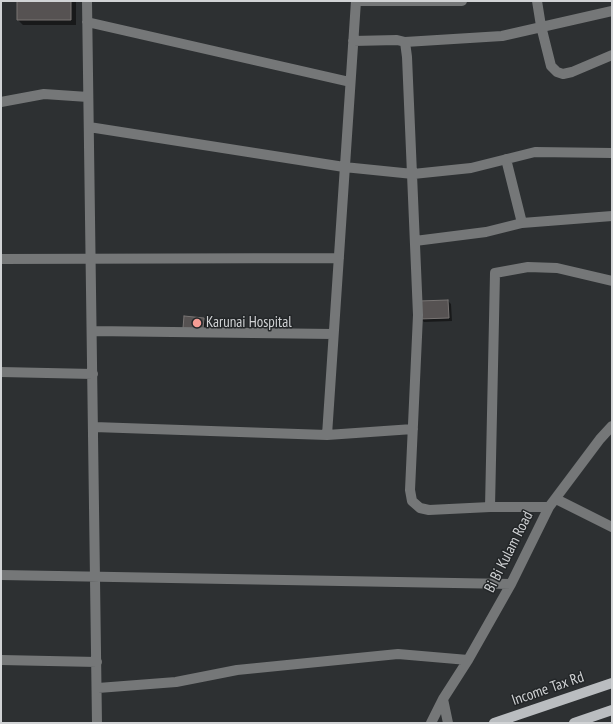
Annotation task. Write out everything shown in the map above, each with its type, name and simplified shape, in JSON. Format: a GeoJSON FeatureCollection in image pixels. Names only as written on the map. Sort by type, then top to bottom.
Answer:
{"type":"FeatureCollection","features":[{"type":"Feature","properties":{"kind":"main road","name":"Income Tax Rd"},"geometry":{"type":"LineString","coordinates":[[494,723],[612,683]]}},
{"type":"Feature","properties":{"kind":"main road"},"geometry":{"type":"LineString","coordinates":[[574,723],[612,710]]}},
{"type":"Feature","properties":{"kind":"street"},"geometry":{"type":"LineString","coordinates":[[87,1],[98,688],[97,723]]}},
{"type":"Feature","properties":{"kind":"street"},"geometry":{"type":"LineString","coordinates":[[327,435],[356,1],[462,1]]}},
{"type":"Feature","properties":{"kind":"street"},"geometry":{"type":"LineString","coordinates":[[537,1],[541,26],[551,66],[557,72],[563,74],[572,72],[612,55]]}},
{"type":"Feature","properties":{"kind":"street"},"geometry":{"type":"LineString","coordinates":[[353,41],[397,40],[405,42],[489,37],[612,11]]}},
{"type":"Feature","properties":{"kind":"street"},"geometry":{"type":"LineString","coordinates":[[87,22],[350,82]]}},
{"type":"Feature","properties":{"kind":"street"},"geometry":{"type":"LineString","coordinates":[[405,42],[409,72],[418,315],[410,490],[412,501],[420,508],[429,510],[490,507],[549,507]]}},
{"type":"Feature","properties":{"kind":"street"},"geometry":{"type":"LineString","coordinates":[[1,102],[44,94],[88,97]]}},
{"type":"Feature","properties":{"kind":"street"},"geometry":{"type":"LineString","coordinates":[[89,127],[344,167],[413,174],[470,168],[535,152],[612,153]]}},
{"type":"Feature","properties":{"kind":"street"},"geometry":{"type":"LineString","coordinates":[[506,160],[522,223]]}},
{"type":"Feature","properties":{"kind":"street"},"geometry":{"type":"LineString","coordinates":[[415,241],[486,232],[522,223],[612,216]]}},
{"type":"Feature","properties":{"kind":"street"},"geometry":{"type":"LineString","coordinates":[[1,259],[339,258]]}},
{"type":"Feature","properties":{"kind":"street"},"geometry":{"type":"LineString","coordinates":[[490,507],[495,273],[528,267],[557,268],[612,281]]}},
{"type":"Feature","properties":{"kind":"street"},"geometry":{"type":"LineString","coordinates":[[92,331],[334,334]]}},
{"type":"Feature","properties":{"kind":"street"},"geometry":{"type":"LineString","coordinates":[[1,372],[93,374]]}},
{"type":"Feature","properties":{"kind":"street","name":"Bi Bi Kulam Road"},"geometry":{"type":"LineString","coordinates":[[431,723],[443,699],[468,660],[511,584],[549,507],[600,439],[612,426]]}},
{"type":"Feature","properties":{"kind":"street"},"geometry":{"type":"LineString","coordinates":[[94,427],[327,435],[413,429]]}},
{"type":"Feature","properties":{"kind":"street"},"geometry":{"type":"LineString","coordinates":[[556,499],[612,527]]}},
{"type":"Feature","properties":{"kind":"street"},"geometry":{"type":"LineString","coordinates":[[1,575],[511,584]]}},
{"type":"Feature","properties":{"kind":"street"},"geometry":{"type":"LineString","coordinates":[[98,688],[176,682],[237,670],[398,654],[468,660]]}},
{"type":"Feature","properties":{"kind":"street"},"geometry":{"type":"LineString","coordinates":[[1,660],[97,662]]}},
{"type":"Feature","properties":{"kind":"street"},"geometry":{"type":"LineString","coordinates":[[443,699],[448,723]]}},
{"type":"Feature","properties":{"kind":"building"},"geometry":{"type":"Polygon","coordinates":[[[17,1],[71,1],[71,20],[17,20],[17,1]]]}},
{"type":"Feature","properties":{"kind":"building"},"geometry":{"type":"Polygon","coordinates":[[[448,300],[449,318],[419,319],[419,301],[448,300]]]}},
{"type":"Feature","properties":{"kind":"building"},"geometry":{"type":"Polygon","coordinates":[[[184,316],[204,318],[203,329],[183,328],[184,316]]]}},
{"type":"Feature","properties":{"kind":"place","name":"Karunai Hospital"},"geometry":{"type":"Point","coordinates":[197,323]}}]}
